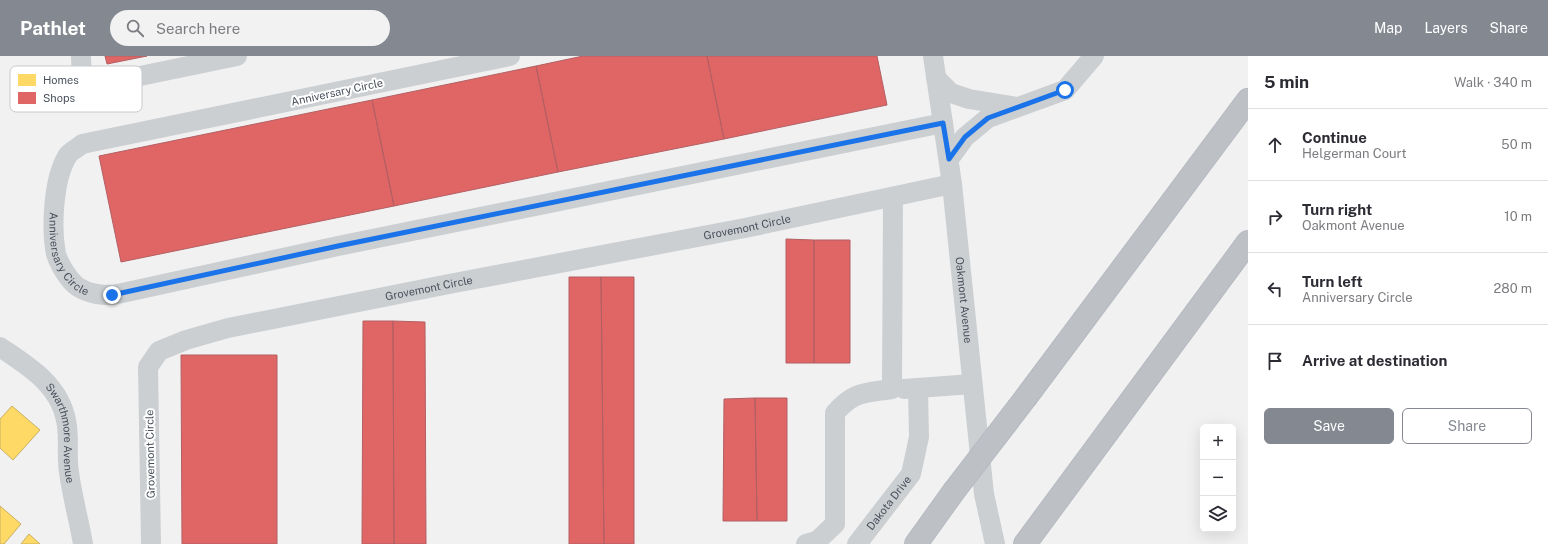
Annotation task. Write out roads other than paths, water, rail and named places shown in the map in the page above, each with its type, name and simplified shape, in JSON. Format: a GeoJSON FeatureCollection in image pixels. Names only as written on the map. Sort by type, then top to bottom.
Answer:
{"type":"FeatureCollection","features":[{"type":"Feature","properties":{"kind":"highway"},"geometry":{"type":"LineString","coordinates":[[916,544],[954,491],[1027,396],[1248,100]]}},
{"type":"Feature","properties":{"kind":"highway"},"geometry":{"type":"LineString","coordinates":[[1025,544],[1248,242]]}},
{"type":"Feature","properties":{"kind":"highway"},"geometry":{"type":"LineString","coordinates":[[912,544],[940,512]]}},
{"type":"Feature","properties":{"kind":"street"},"geometry":{"type":"LineString","coordinates":[[142,76],[237,56]]}},
{"type":"Feature","properties":{"kind":"street","name":"Anniversary Circle"},"geometry":{"type":"LineString","coordinates":[[510,56],[82,144],[69,154],[61,168],[53,225],[57,255],[65,272],[77,286],[95,295],[112,295],[338,246],[943,123]]}},
{"type":"Feature","properties":{"kind":"street","name":"Oakmont Avenue"},"geometry":{"type":"LineString","coordinates":[[933,56],[952,184],[984,494],[994,544]]}},
{"type":"Feature","properties":{"kind":"street"},"geometry":{"type":"LineString","coordinates":[[949,159],[965,137],[988,118],[1065,90],[1094,56]]}},
{"type":"Feature","properties":{"kind":"street"},"geometry":{"type":"LineString","coordinates":[[936,78],[951,93],[969,99],[1017,107]]}},
{"type":"Feature","properties":{"kind":"street","name":"Grovemont Circle"},"geometry":{"type":"LineString","coordinates":[[151,544],[148,367],[159,351],[186,340],[228,328],[455,282],[752,227],[952,184]]}},
{"type":"Feature","properties":{"kind":"street"},"geometry":{"type":"LineString","coordinates":[[892,389],[893,197]]}},
{"type":"Feature","properties":{"kind":"street","name":"Swarthmore Avenue"},"geometry":{"type":"LineString","coordinates":[[0,347],[39,374],[51,387],[60,401],[66,420],[69,471],[83,544]]}},
{"type":"Feature","properties":{"kind":"street"},"geometry":{"type":"LineString","coordinates":[[812,543],[835,524],[835,413],[846,400],[862,394],[892,389],[972,384]]}},
{"type":"Feature","properties":{"kind":"street","name":"Dakota Drive"},"geometry":{"type":"LineString","coordinates":[[857,544],[912,474],[919,437],[918,388]]}}]}
